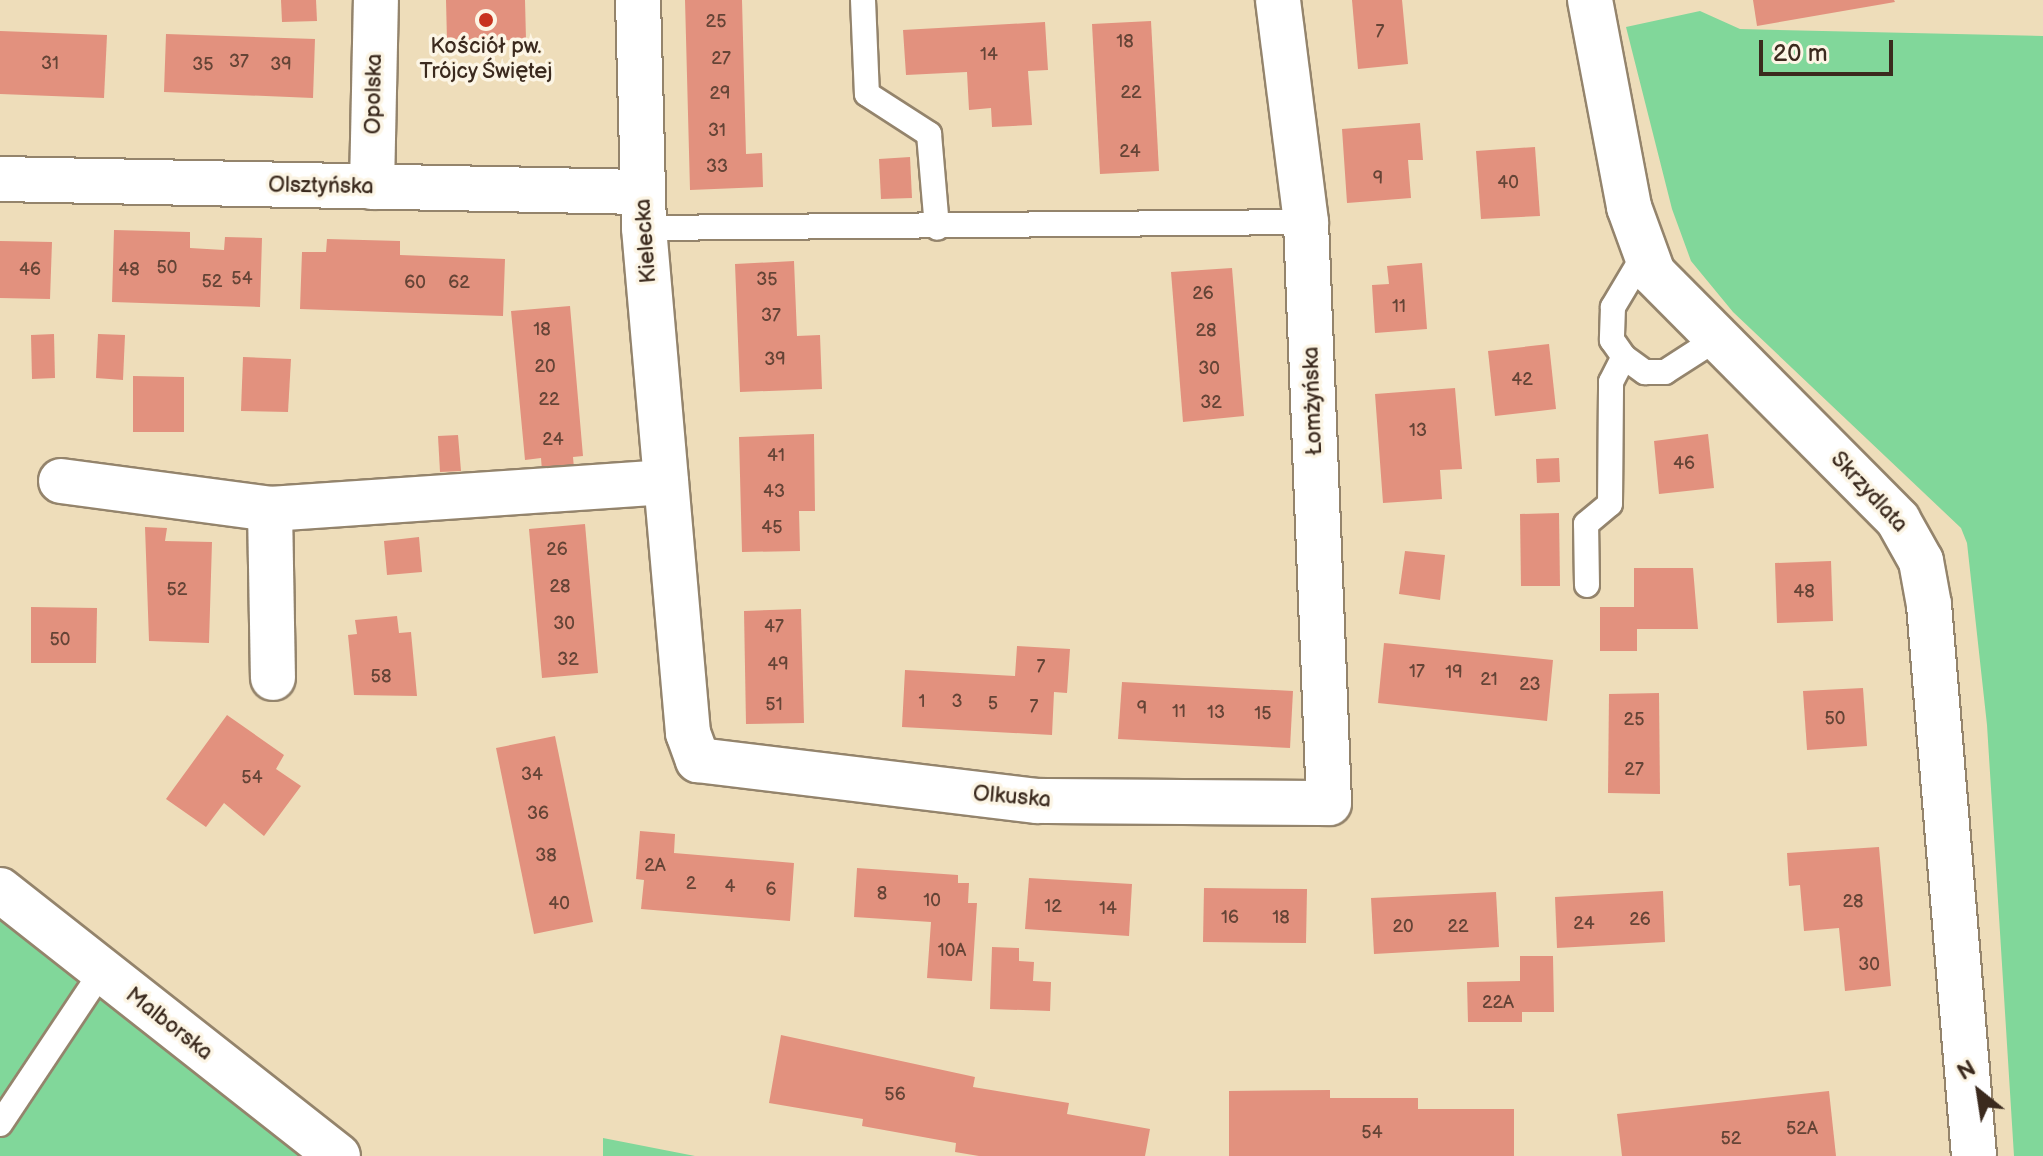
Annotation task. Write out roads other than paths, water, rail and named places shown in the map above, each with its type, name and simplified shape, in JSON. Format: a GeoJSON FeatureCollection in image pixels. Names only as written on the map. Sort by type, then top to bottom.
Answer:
{"type":"FeatureCollection","features":[{"type":"Feature","properties":{"kind":"street","name":"Opolska"},"geometry":{"type":"LineString","coordinates":[[372,187],[376,0]]}},
{"type":"Feature","properties":{"kind":"street","name":"Kielecka"},"geometry":{"type":"LineString","coordinates":[[638,0],[643,210],[688,733],[698,760]]}},
{"type":"Feature","properties":{"kind":"street","name":"Łomżyńska"},"geometry":{"type":"LineString","coordinates":[[1278,0],[1306,222],[1329,803]]}},
{"type":"Feature","properties":{"kind":"street","name":"Skrzydlata"},"geometry":{"type":"LineString","coordinates":[[1590,0],[1629,207],[1653,273],[1898,520],[1921,561],[1929,605],[1974,1156]]}},
{"type":"Feature","properties":{"kind":"street","name":"Olsztyńska"},"geometry":{"type":"LineString","coordinates":[[0,179],[372,187],[643,210]]}},
{"type":"Feature","properties":{"kind":"street"},"geometry":{"type":"LineString","coordinates":[[61,481],[270,509],[666,482]]}},
{"type":"Feature","properties":{"kind":"street"},"geometry":{"type":"LineString","coordinates":[[270,509],[273,678]]}},
{"type":"Feature","properties":{"kind":"street","name":"Olkuska"},"geometry":{"type":"LineString","coordinates":[[698,760],[1037,801],[1329,803]]}},
{"type":"Feature","properties":{"kind":"street","name":"Malborska"},"geometry":{"type":"LineString","coordinates":[[0,890],[338,1156]]}},
{"type":"Feature","properties":{"kind":"lane"},"geometry":{"type":"LineString","coordinates":[[863,0],[867,94],[929,134],[937,228]]}},
{"type":"Feature","properties":{"kind":"lane"},"geometry":{"type":"LineString","coordinates":[[643,210],[937,228],[1306,222]]}},
{"type":"Feature","properties":{"kind":"lane"},"geometry":{"type":"LineString","coordinates":[[1644,255],[1613,307],[1612,340],[1624,357],[1645,372],[1665,372],[1718,338]]}},
{"type":"Feature","properties":{"kind":"lane"},"geometry":{"type":"LineString","coordinates":[[1587,585],[1586,524],[1610,504],[1611,382],[1624,357]]}},
{"type":"Feature","properties":{"kind":"lane"},"geometry":{"type":"LineString","coordinates":[[0,1124],[102,971]]}},
{"type":"Feature","properties":{"kind":"place","name":"Kościół pw. Trójcy Świętej"},"geometry":{"type":"Point","coordinates":[486,20]}}]}
